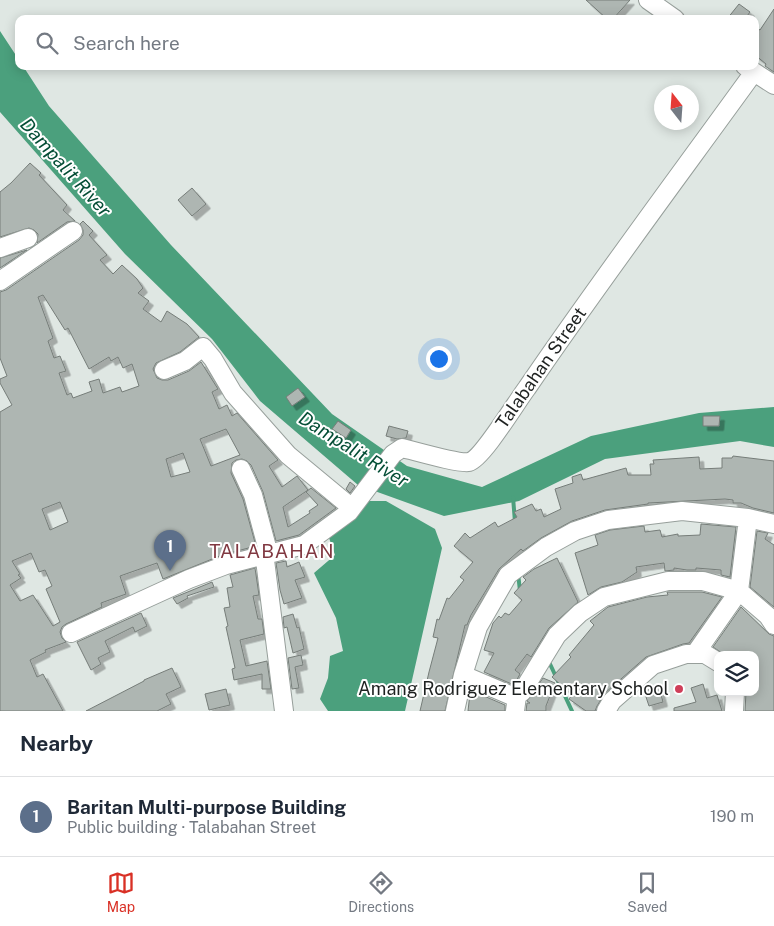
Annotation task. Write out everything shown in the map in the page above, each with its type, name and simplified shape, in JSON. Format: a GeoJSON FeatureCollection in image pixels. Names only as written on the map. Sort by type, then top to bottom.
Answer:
{"type":"FeatureCollection","features":[{"type":"Feature","properties":{"kind":"street"},"geometry":{"type":"LineString","coordinates":[[648,0],[670,15]]}},
{"type":"Feature","properties":{"kind":"street","name":"Talabahan Street"},"geometry":{"type":"LineString","coordinates":[[71,633],[189,578],[226,565],[304,546],[352,508],[391,457],[402,448],[458,461],[469,462],[476,457],[496,432],[749,70]]}},
{"type":"Feature","properties":{"kind":"street"},"geometry":{"type":"LineString","coordinates":[[752,70],[774,85]]}},
{"type":"Feature","properties":{"kind":"street"},"geometry":{"type":"LineString","coordinates":[[0,281],[73,231]]}},
{"type":"Feature","properties":{"kind":"street"},"geometry":{"type":"LineString","coordinates":[[0,248],[28,238]]}},
{"type":"Feature","properties":{"kind":"street"},"geometry":{"type":"LineString","coordinates":[[164,370],[185,362],[203,347],[213,359],[233,393],[288,455],[352,508]]}},
{"type":"Feature","properties":{"kind":"street"},"geometry":{"type":"LineString","coordinates":[[241,469],[253,495],[268,550],[265,560],[284,711]]}},
{"type":"Feature","properties":{"kind":"street"},"geometry":{"type":"LineString","coordinates":[[455,711],[463,675],[478,627],[508,575],[546,547],[575,531],[608,520],[682,511],[748,518],[774,524]]}},
{"type":"Feature","properties":{"kind":"street"},"geometry":{"type":"LineString","coordinates":[[695,654],[739,592],[748,518]]}},
{"type":"Feature","properties":{"kind":"street"},"geometry":{"type":"LineString","coordinates":[[516,703],[557,635],[580,613],[604,597],[668,581],[703,581],[739,592],[768,616],[774,624]]}},
{"type":"Feature","properties":{"kind":"street"},"geometry":{"type":"LineString","coordinates":[[606,711],[612,701],[653,665],[686,654],[705,654],[714,660]]}},
{"type":"Feature","properties":{"kind":"street"},"geometry":{"type":"LineString","coordinates":[[463,675],[512,696],[516,703]]}},
{"type":"Feature","properties":{"kind":"street"},"geometry":{"type":"LineString","coordinates":[[734,711],[735,696]]}},
{"type":"Feature","properties":{"kind":"water","name":"Dampalit River"},"geometry":{"type":"Polygon","coordinates":[[[0,31],[15,54],[15,70],[26,70],[49,106],[171,245],[332,414],[407,466],[482,487],[591,436],[699,413],[774,407],[774,447],[740,441],[605,459],[519,501],[444,516],[358,485],[260,401],[212,339],[125,254],[0,112],[0,31]]]}},
{"type":"Feature","properties":{"kind":"water"},"geometry":{"type":"Polygon","coordinates":[[[365,501],[386,501],[435,529],[442,548],[405,711],[328,711],[320,699],[328,678],[330,656],[343,651],[336,618],[314,573],[335,555],[328,535],[365,501]]]}},
{"type":"Feature","properties":{"kind":"building"},"geometry":{"type":"Polygon","coordinates":[[[586,0],[630,0],[617,15],[603,15],[586,0]]]}},
{"type":"Feature","properties":{"kind":"building"},"geometry":{"type":"Polygon","coordinates":[[[739,4],[750,12],[748,15],[730,15],[739,4]]]}},
{"type":"Feature","properties":{"kind":"building"},"geometry":{"type":"Polygon","coordinates":[[[774,9],[774,72],[765,66],[766,64],[759,58],[760,30],[774,9]]]}},
{"type":"Feature","properties":{"kind":"building"},"geometry":{"type":"Polygon","coordinates":[[[30,163],[41,173],[39,175],[67,205],[63,210],[75,221],[67,222],[37,243],[38,234],[29,228],[0,237],[0,192],[30,163]]]}},
{"type":"Feature","properties":{"kind":"building"},"geometry":{"type":"Polygon","coordinates":[[[192,188],[206,204],[192,216],[178,200],[192,188]]]}},
{"type":"Feature","properties":{"kind":"building"},"geometry":{"type":"Polygon","coordinates":[[[83,221],[93,231],[89,235],[107,255],[100,260],[113,274],[122,265],[137,279],[143,288],[138,293],[149,301],[143,309],[161,322],[167,311],[187,324],[199,337],[180,352],[156,363],[153,369],[157,378],[168,380],[189,371],[201,362],[218,389],[212,392],[219,409],[227,405],[232,416],[237,413],[278,460],[269,466],[282,487],[297,476],[308,490],[283,507],[288,527],[310,513],[309,511],[318,505],[306,492],[311,488],[336,508],[299,535],[276,541],[263,492],[251,465],[242,459],[236,460],[232,463],[231,473],[243,499],[256,546],[222,555],[163,579],[157,563],[120,576],[126,594],[101,603],[102,607],[66,624],[60,632],[66,642],[45,650],[46,652],[30,660],[37,677],[43,674],[63,711],[0,711],[0,412],[12,405],[0,383],[0,379],[7,376],[0,358],[0,292],[6,290],[79,240],[83,235],[80,224],[83,221]],[[43,295],[38,297],[53,338],[48,341],[54,358],[60,356],[66,371],[59,373],[67,395],[71,393],[73,398],[92,391],[89,382],[99,379],[103,393],[120,387],[122,392],[139,386],[132,364],[123,368],[118,357],[111,361],[109,357],[89,369],[68,328],[65,330],[43,295]],[[226,429],[200,439],[211,466],[240,455],[226,429]],[[183,453],[166,459],[171,477],[190,472],[183,453]],[[60,502],[42,509],[50,530],[68,522],[60,502]],[[31,553],[12,561],[20,574],[18,575],[21,578],[10,585],[20,601],[33,595],[53,626],[60,622],[46,589],[52,586],[45,570],[39,572],[31,553]]]}},
{"type":"Feature","properties":{"kind":"building"},"geometry":{"type":"Polygon","coordinates":[[[27,250],[0,268],[0,258],[27,250]]]}},
{"type":"Feature","properties":{"kind":"building"},"geometry":{"type":"Polygon","coordinates":[[[298,388],[305,397],[292,406],[286,397],[298,388]]]}},
{"type":"Feature","properties":{"kind":"building"},"geometry":{"type":"Polygon","coordinates":[[[703,416],[720,416],[719,426],[703,426],[703,416]]]}},
{"type":"Feature","properties":{"kind":"building"},"geometry":{"type":"Polygon","coordinates":[[[338,421],[351,430],[346,438],[332,429],[338,421]]]}},
{"type":"Feature","properties":{"kind":"building"},"geometry":{"type":"Polygon","coordinates":[[[389,426],[408,431],[406,438],[397,439],[386,436],[389,426]]]}},
{"type":"Feature","properties":{"kind":"building"},"geometry":{"type":"Polygon","coordinates":[[[733,456],[774,461],[774,513],[741,503],[733,503],[733,500],[725,499],[648,503],[605,510],[572,521],[541,538],[523,551],[521,549],[499,569],[467,625],[465,625],[445,711],[420,711],[438,638],[433,637],[437,619],[439,620],[447,598],[449,599],[464,580],[460,577],[473,562],[454,546],[465,533],[470,538],[495,522],[498,527],[517,517],[514,512],[532,504],[536,511],[541,509],[544,517],[561,509],[555,489],[573,483],[572,477],[581,474],[583,480],[626,468],[628,475],[651,475],[650,464],[654,464],[653,460],[699,457],[700,469],[722,468],[722,458],[732,458],[733,456]]]}},
{"type":"Feature","properties":{"kind":"building"},"geometry":{"type":"Polygon","coordinates":[[[350,482],[355,486],[350,493],[346,489],[350,482]]]}},
{"type":"Feature","properties":{"kind":"building"},"geometry":{"type":"Polygon","coordinates":[[[701,524],[736,527],[730,577],[721,575],[721,570],[674,568],[674,570],[665,571],[664,563],[636,567],[637,572],[622,582],[601,587],[588,595],[575,553],[598,545],[595,535],[610,530],[644,526],[645,532],[660,530],[662,537],[678,534],[678,536],[700,535],[701,524]]]}},
{"type":"Feature","properties":{"kind":"building"},"geometry":{"type":"Polygon","coordinates":[[[757,531],[768,533],[765,539],[774,545],[774,607],[750,587],[757,531]]]}},
{"type":"Feature","properties":{"kind":"building"},"geometry":{"type":"Polygon","coordinates":[[[557,558],[578,602],[549,628],[531,657],[527,654],[515,670],[520,674],[514,685],[484,672],[494,653],[484,650],[493,623],[499,616],[501,618],[505,613],[509,615],[522,600],[514,593],[526,580],[523,577],[534,569],[557,558]]]}},
{"type":"Feature","properties":{"kind":"building"},"geometry":{"type":"Polygon","coordinates":[[[286,561],[287,567],[299,562],[305,577],[295,580],[302,598],[284,604],[276,563],[286,561]]]}},
{"type":"Feature","properties":{"kind":"building"},"geometry":{"type":"Polygon","coordinates":[[[255,568],[259,595],[253,596],[258,619],[262,619],[264,634],[240,640],[246,666],[267,661],[271,689],[262,689],[262,674],[234,680],[232,669],[235,668],[226,627],[228,626],[224,608],[230,607],[227,588],[233,587],[230,575],[255,568]]]}},
{"type":"Feature","properties":{"kind":"building"},"geometry":{"type":"Polygon","coordinates":[[[212,582],[214,587],[187,596],[188,598],[177,604],[173,598],[212,582]]]}},
{"type":"Feature","properties":{"kind":"building"},"geometry":{"type":"Polygon","coordinates":[[[667,592],[702,592],[722,597],[689,643],[646,657],[605,693],[595,711],[586,711],[569,699],[572,695],[552,677],[571,657],[569,655],[594,625],[590,621],[608,607],[647,597],[668,595],[667,592]]]}},
{"type":"Feature","properties":{"kind":"building"},"geometry":{"type":"Polygon","coordinates":[[[741,607],[769,634],[774,636],[774,711],[745,711],[746,696],[759,696],[759,651],[719,651],[713,647],[741,607]]]}},
{"type":"Feature","properties":{"kind":"building"},"geometry":{"type":"Polygon","coordinates":[[[141,613],[147,626],[135,632],[133,627],[105,641],[110,652],[98,658],[101,664],[91,670],[77,642],[141,613]]]}},
{"type":"Feature","properties":{"kind":"building"},"geometry":{"type":"Polygon","coordinates":[[[293,614],[297,628],[299,627],[304,649],[293,653],[287,627],[284,628],[283,617],[293,614]]]}},
{"type":"Feature","properties":{"kind":"building"},"geometry":{"type":"Polygon","coordinates":[[[301,655],[303,665],[295,667],[299,688],[292,689],[288,658],[301,655]]]}},
{"type":"Feature","properties":{"kind":"building"},"geometry":{"type":"Polygon","coordinates":[[[172,668],[181,687],[166,694],[171,704],[157,711],[86,711],[144,680],[172,668]]]}},
{"type":"Feature","properties":{"kind":"building"},"geometry":{"type":"Polygon","coordinates":[[[543,678],[555,683],[546,706],[546,711],[526,711],[527,703],[530,703],[527,701],[543,678]]]}},
{"type":"Feature","properties":{"kind":"building"},"geometry":{"type":"Polygon","coordinates":[[[703,684],[707,698],[717,696],[722,711],[674,711],[674,708],[696,702],[691,688],[703,684]]]}},
{"type":"Feature","properties":{"kind":"building"},"geometry":{"type":"Polygon","coordinates":[[[659,687],[663,702],[649,706],[644,691],[659,687]]]}},
{"type":"Feature","properties":{"kind":"building"},"geometry":{"type":"Polygon","coordinates":[[[226,689],[230,705],[209,710],[205,694],[226,689]]]}},
{"type":"Feature","properties":{"kind":"building"},"geometry":{"type":"Polygon","coordinates":[[[470,693],[484,696],[505,705],[505,711],[468,711],[470,693]]]}},
{"type":"Feature","properties":{"kind":"waterway"},"geometry":{"type":"LineString","coordinates":[[513,497],[515,522]]}},
{"type":"Feature","properties":{"kind":"waterway"},"geometry":{"type":"LineString","coordinates":[[518,573],[520,591]]}},
{"type":"Feature","properties":{"kind":"waterway"},"geometry":{"type":"LineString","coordinates":[[550,664],[572,711]]}},
{"type":"Feature","properties":{"kind":"place","name":"Baritan Multi-purpose Building"},"geometry":{"type":"Point","coordinates":[170,571]}},
{"type":"Feature","properties":{"kind":"place","name":"Amang Rodriguez Elementary School"},"geometry":{"type":"Point","coordinates":[679,689]}},
{"type":"Feature","properties":{"kind":"district","name":"TALABAHAN"},"geometry":{"type":"Point","coordinates":[272,551]}}]}
